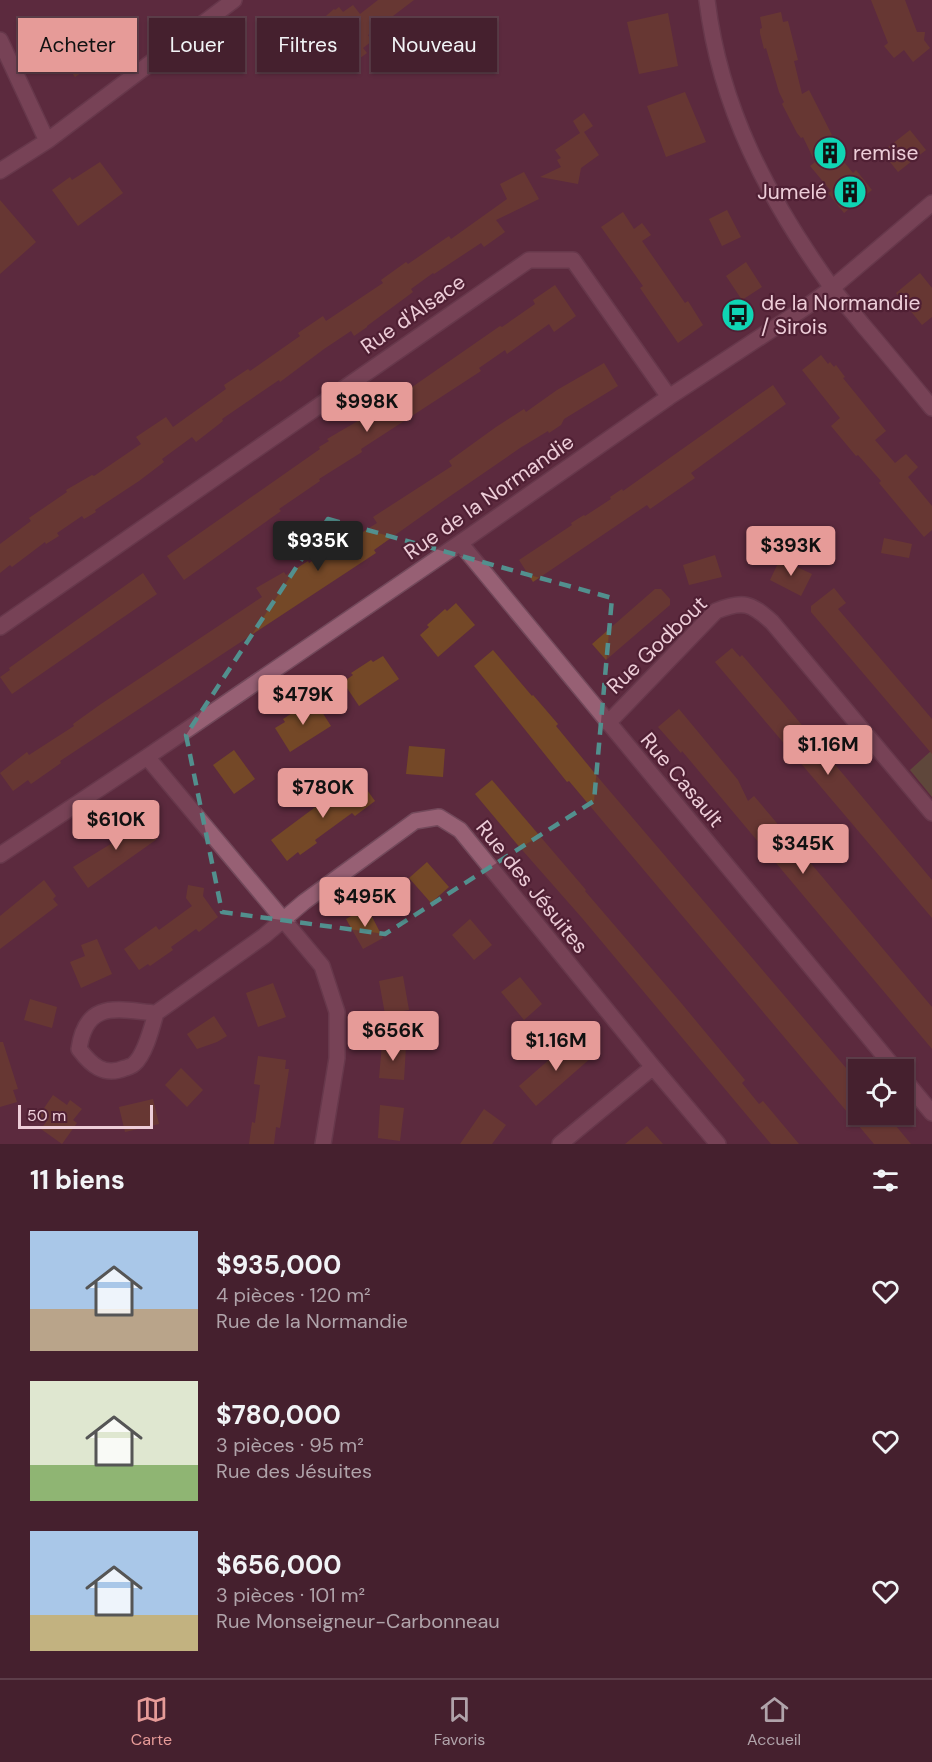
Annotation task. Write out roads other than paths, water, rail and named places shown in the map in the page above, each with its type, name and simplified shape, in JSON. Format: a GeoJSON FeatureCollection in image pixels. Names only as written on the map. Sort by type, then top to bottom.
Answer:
{"type":"FeatureCollection","features":[{"type":"Feature","properties":{"kind":"street"},"geometry":{"type":"LineString","coordinates":[[0,171],[47,141],[234,0]]}},
{"type":"Feature","properties":{"kind":"street"},"geometry":{"type":"LineString","coordinates":[[707,0],[719,70],[735,117],[757,168],[777,204],[832,288],[932,408]]}},
{"type":"Feature","properties":{"kind":"street"},"geometry":{"type":"LineString","coordinates":[[0,40],[47,141]]}},
{"type":"Feature","properties":{"kind":"street","name":"Rue de la Normandie"},"geometry":{"type":"LineString","coordinates":[[2,848],[147,757],[669,397],[832,288],[932,202]]}},
{"type":"Feature","properties":{"kind":"street","name":"Rue d'Alsace"},"geometry":{"type":"LineString","coordinates":[[0,627],[529,260],[573,260],[669,397]]}},
{"type":"Feature","properties":{"kind":"street","name":"Rue Casault"},"geometry":{"type":"LineString","coordinates":[[460,543],[887,1059]]}},
{"type":"Feature","properties":{"kind":"street","name":"Rue Godbout"},"geometry":{"type":"LineString","coordinates":[[608,723],[716,611],[733,604],[756,607],[772,622],[932,813]]}},
{"type":"Feature","properties":{"kind":"street"},"geometry":{"type":"LineString","coordinates":[[147,757],[322,966],[337,1012],[337,1058],[323,1144]]}},
{"type":"Feature","properties":{"kind":"street","name":"Rue des Jésuites"},"geometry":{"type":"LineString","coordinates":[[156,1013],[284,921],[304,902],[415,820],[439,817],[460,830],[718,1144]]}},
{"type":"Feature","properties":{"kind":"street"},"geometry":{"type":"LineString","coordinates":[[106,1009],[156,1013],[148,1040],[134,1065],[119,1071],[100,1071],[79,1049],[81,1033],[88,1020],[106,1009]]}},
{"type":"Feature","properties":{"kind":"street"},"geometry":{"type":"LineString","coordinates":[[560,1144],[653,1067]]}},
{"type":"Feature","properties":{"kind":"street"},"geometry":{"type":"LineString","coordinates":[[914,1091],[932,1113]]}},
{"type":"Feature","properties":{"kind":"place","name":"remise"},"geometry":{"type":"Point","coordinates":[830,153]}},
{"type":"Feature","properties":{"kind":"place","name":"Jumelé"},"geometry":{"type":"Point","coordinates":[850,192]}},
{"type":"Feature","properties":{"kind":"place","name":"de la Normandie / Sirois"},"geometry":{"type":"Point","coordinates":[738,315]}}]}
